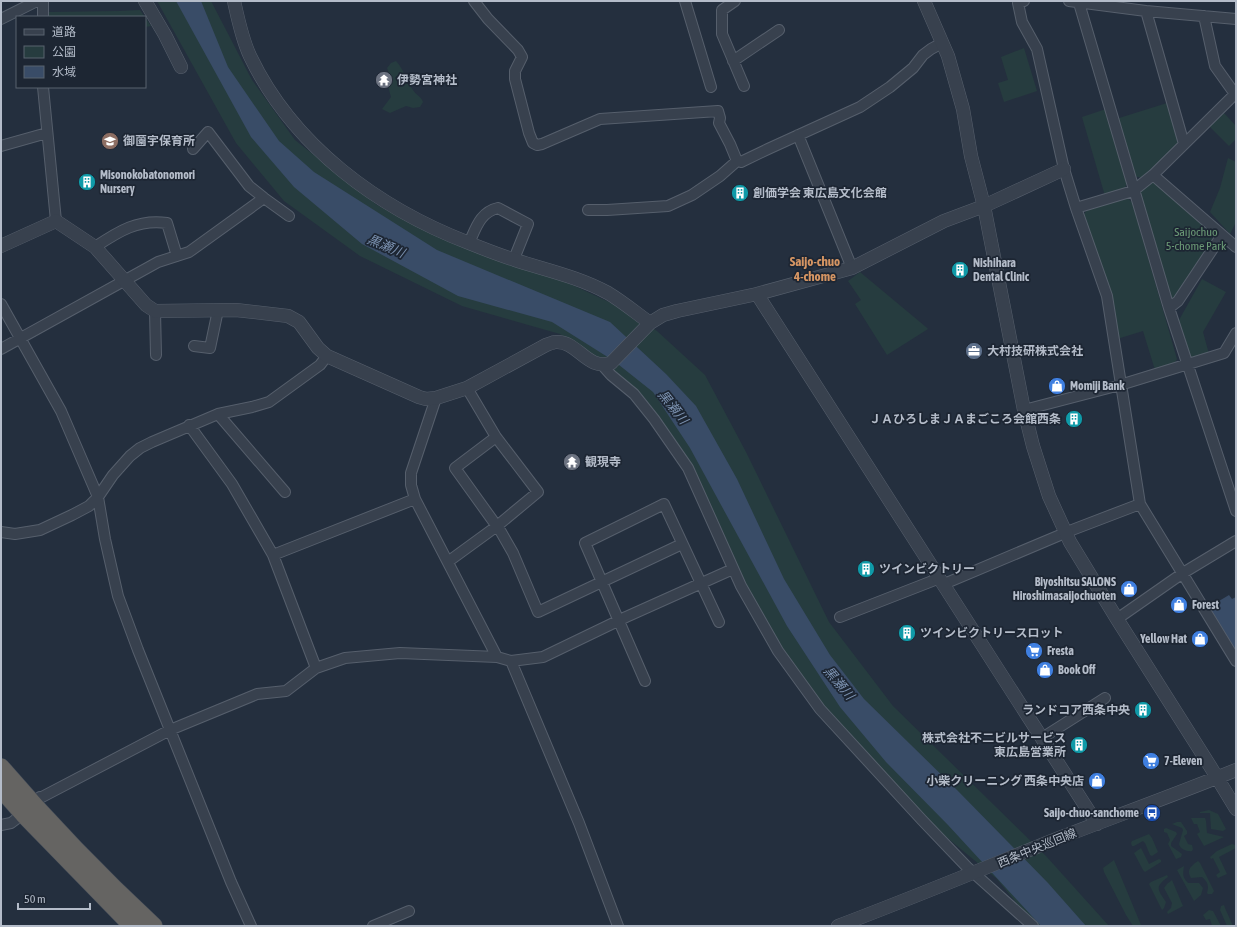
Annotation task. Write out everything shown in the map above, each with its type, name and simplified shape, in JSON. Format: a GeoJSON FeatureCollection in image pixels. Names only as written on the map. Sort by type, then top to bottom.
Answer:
{"type":"FeatureCollection","features":[{"type":"Feature","properties":{"kind":"highway"},"geometry":{"type":"LineString","coordinates":[[1,767],[28,808],[132,926]]}},
{"type":"Feature","properties":{"kind":"highway"},"geometry":{"type":"LineString","coordinates":[[1,789],[28,808],[154,926]]}},
{"type":"Feature","properties":{"kind":"street"},"geometry":{"type":"LineString","coordinates":[[1,19],[37,1]]}},
{"type":"Feature","properties":{"kind":"street"},"geometry":{"type":"LineString","coordinates":[[43,1],[43,16]]}},
{"type":"Feature","properties":{"kind":"street"},"geometry":{"type":"LineString","coordinates":[[145,1],[166,35],[181,67]]}},
{"type":"Feature","properties":{"kind":"street"},"geometry":{"type":"LineString","coordinates":[[234,1],[243,39],[249,55],[265,86],[286,115],[313,145],[365,189],[436,229],[469,243],[556,272],[596,288],[614,297],[650,323]]}},
{"type":"Feature","properties":{"kind":"street"},"geometry":{"type":"LineString","coordinates":[[474,1],[488,19],[518,50],[522,57],[516,71],[515,79],[533,144],[542,144],[600,118],[718,111],[720,118],[719,123],[737,161]]}},
{"type":"Feature","properties":{"kind":"street"},"geometry":{"type":"LineString","coordinates":[[685,1],[711,87]]}},
{"type":"Feature","properties":{"kind":"street"},"geometry":{"type":"LineString","coordinates":[[735,1],[722,10],[722,34],[744,86]]}},
{"type":"Feature","properties":{"kind":"street"},"geometry":{"type":"LineString","coordinates":[[924,1],[948,56],[962,109],[971,156],[984,206],[1024,410],[1033,446],[1049,496],[1070,542],[1236,809]]}},
{"type":"Feature","properties":{"kind":"street"},"geometry":{"type":"LineString","coordinates":[[1024,1],[1018,3],[1022,22],[1037,49],[1064,169],[1107,296],[1140,504],[1236,662]]}},
{"type":"Feature","properties":{"kind":"street"},"geometry":{"type":"LineString","coordinates":[[1236,20],[1074,2],[1187,365],[1236,511]]}},
{"type":"Feature","properties":{"kind":"street"},"geometry":{"type":"LineString","coordinates":[[1146,11],[1184,144]]}},
{"type":"Feature","properties":{"kind":"street"},"geometry":{"type":"LineString","coordinates":[[1076,208],[1133,191],[1153,175],[1236,93],[1215,66],[1204,16]]}},
{"type":"Feature","properties":{"kind":"street"},"geometry":{"type":"LineString","coordinates":[[733,61],[779,30]]}},
{"type":"Feature","properties":{"kind":"street"},"geometry":{"type":"LineString","coordinates":[[588,210],[668,206],[692,195],[720,176],[737,161],[741,162],[860,107],[890,87],[913,68],[923,55],[942,43]]}},
{"type":"Feature","properties":{"kind":"street"},"geometry":{"type":"LineString","coordinates":[[43,88],[56,221]]}},
{"type":"Feature","properties":{"kind":"street"},"geometry":{"type":"LineString","coordinates":[[193,149],[208,132],[250,186],[290,216]]}},
{"type":"Feature","properties":{"kind":"street"},"geometry":{"type":"LineString","coordinates":[[1,146],[47,133]]}},
{"type":"Feature","properties":{"kind":"street"},"geometry":{"type":"LineString","coordinates":[[798,135],[852,268]]}},
{"type":"Feature","properties":{"kind":"street"},"geometry":{"type":"LineString","coordinates":[[56,221],[96,247],[146,305],[155,310],[236,310],[288,316],[299,322],[318,348],[327,356],[426,400],[467,388],[546,345],[556,342],[567,344],[594,363],[607,364],[650,323],[663,315],[757,294],[852,268],[944,221],[984,206],[1064,169]]}},
{"type":"Feature","properties":{"kind":"street"},"geometry":{"type":"LineString","coordinates":[[1153,175],[1236,247]]}},
{"type":"Feature","properties":{"kind":"street"},"geometry":{"type":"LineString","coordinates":[[1,349],[158,262],[189,252],[264,198]]}},
{"type":"Feature","properties":{"kind":"street"},"geometry":{"type":"LineString","coordinates":[[469,243],[480,218],[490,209],[498,208],[528,224],[514,259]]}},
{"type":"Feature","properties":{"kind":"street"},"geometry":{"type":"LineString","coordinates":[[2,243],[56,221]]}},
{"type":"Feature","properties":{"kind":"street"},"geometry":{"type":"LineString","coordinates":[[96,247],[114,235],[141,223],[154,222],[167,224],[177,256]]}},
{"type":"Feature","properties":{"kind":"street"},"geometry":{"type":"LineString","coordinates":[[1169,308],[1178,301],[1222,235]]}},
{"type":"Feature","properties":{"kind":"street"},"geometry":{"type":"LineString","coordinates":[[757,294],[1097,824]]}},
{"type":"Feature","properties":{"kind":"street"},"geometry":{"type":"LineString","coordinates":[[1,304],[61,411],[98,497],[104,539],[118,596],[138,650],[231,882],[251,926]]}},
{"type":"Feature","properties":{"kind":"street"},"geometry":{"type":"LineString","coordinates":[[155,310],[156,355]]}},
{"type":"Feature","properties":{"kind":"street"},"geometry":{"type":"LineString","coordinates":[[194,346],[210,348],[218,310]]}},
{"type":"Feature","properties":{"kind":"street"},"geometry":{"type":"LineString","coordinates":[[1024,410],[1120,385],[1224,353],[1236,333]]}},
{"type":"Feature","properties":{"kind":"street"},"geometry":{"type":"LineString","coordinates":[[1,532],[15,534],[40,530],[89,506],[98,497],[130,456],[140,448],[189,425],[218,414],[269,402],[320,365],[327,356]]}},
{"type":"Feature","properties":{"kind":"street"},"geometry":{"type":"LineString","coordinates":[[607,364],[611,375],[634,394],[654,418],[688,468],[741,586],[778,651],[820,709],[922,820],[974,873],[1033,926]]}},
{"type":"Feature","properties":{"kind":"street"},"geometry":{"type":"LineString","coordinates":[[448,561],[497,526],[538,492],[496,437],[467,388]]}},
{"type":"Feature","properties":{"kind":"street"},"geometry":{"type":"LineString","coordinates":[[436,398],[411,473],[411,485],[415,498],[497,657]]}},
{"type":"Feature","properties":{"kind":"street"},"geometry":{"type":"LineString","coordinates":[[218,414],[285,492]]}},
{"type":"Feature","properties":{"kind":"street"},"geometry":{"type":"LineString","coordinates":[[189,425],[232,484],[273,555],[316,668]]}},
{"type":"Feature","properties":{"kind":"street"},"geometry":{"type":"LineString","coordinates":[[496,437],[455,468],[497,526],[513,553],[538,612],[682,544]]}},
{"type":"Feature","properties":{"kind":"street"},"geometry":{"type":"LineString","coordinates":[[273,555],[415,498]]}},
{"type":"Feature","properties":{"kind":"street"},"geometry":{"type":"LineString","coordinates":[[645,681],[585,543],[664,504],[719,622]]}},
{"type":"Feature","properties":{"kind":"street"},"geometry":{"type":"LineString","coordinates":[[840,617],[942,581],[1140,504]]}},
{"type":"Feature","properties":{"kind":"street"},"geometry":{"type":"LineString","coordinates":[[1117,619],[1183,573],[1236,541]]}},
{"type":"Feature","properties":{"kind":"street"},"geometry":{"type":"LineString","coordinates":[[1,825],[11,823],[40,797],[170,730],[257,694],[286,691],[316,668],[345,658],[400,653],[497,657],[510,660],[543,657],[733,569]]}},
{"type":"Feature","properties":{"kind":"street"},"geometry":{"type":"LineString","coordinates":[[510,660],[579,822],[618,926]]}},
{"type":"Feature","properties":{"kind":"street"},"geometry":{"type":"LineString","coordinates":[[1042,738],[1105,698]]}},
{"type":"Feature","properties":{"kind":"street","name":"西条中央巡回線"},"geometry":{"type":"LineString","coordinates":[[838,926],[1236,770]]}},
{"type":"Feature","properties":{"kind":"street"},"geometry":{"type":"LineString","coordinates":[[373,926],[409,911]]}},
{"type":"Feature","properties":{"kind":"green space"},"geometry":{"type":"Polygon","coordinates":[[[157,1],[211,1],[252,80],[295,140],[377,205],[435,235],[566,282],[626,310],[657,331],[705,375],[746,452],[829,622],[893,706],[1046,856],[1109,926],[1035,926],[997,879],[910,807],[838,728],[774,643],[687,461],[656,414],[616,372],[596,356],[560,334],[462,306],[360,256],[284,201],[236,143],[157,1]]]}},
{"type":"Feature","properties":{"kind":"green space"},"geometry":{"type":"Polygon","coordinates":[[[140,10],[144,16],[48,16],[48,12],[140,10]]]}},
{"type":"Feature","properties":{"kind":"green space"},"geometry":{"type":"Polygon","coordinates":[[[146,18],[151,26],[146,27],[146,18]]]}},
{"type":"Feature","properties":{"kind":"green space"},"geometry":{"type":"Polygon","coordinates":[[[1024,48],[1037,91],[1004,102],[998,83],[1008,80],[1001,57],[1024,48]]]}},
{"type":"Feature","properties":{"kind":"green space"},"geometry":{"type":"Polygon","coordinates":[[[396,61],[414,92],[423,102],[420,107],[413,108],[406,106],[390,113],[382,109],[391,97],[387,83],[390,76],[387,68],[391,63],[396,61]]]}},
{"type":"Feature","properties":{"kind":"green space"},"geometry":{"type":"Polygon","coordinates":[[[1167,103],[1179,140],[1178,145],[1143,178],[1133,176],[1116,119],[1167,103]]]}},
{"type":"Feature","properties":{"kind":"green space"},"geometry":{"type":"Polygon","coordinates":[[[1106,109],[1127,183],[1124,190],[1105,196],[1082,117],[1106,109]]]}},
{"type":"Feature","properties":{"kind":"green space"},"geometry":{"type":"Polygon","coordinates":[[[1224,113],[1236,126],[1236,139],[1229,146],[1209,126],[1224,113]]]}},
{"type":"Feature","properties":{"kind":"green space"},"geometry":{"type":"Polygon","coordinates":[[[1228,158],[1236,162],[1236,222],[1230,234],[1210,212],[1220,188],[1228,158]]]}},
{"type":"Feature","properties":{"kind":"green space","name":"Saijochuo 5-chome Park"},"geometry":{"type":"Polygon","coordinates":[[[1150,183],[1156,183],[1211,233],[1213,241],[1176,299],[1170,300],[1140,197],[1141,190],[1150,183]]]}},
{"type":"Feature","properties":{"kind":"green space"},"geometry":{"type":"Polygon","coordinates":[[[1127,198],[1132,202],[1177,359],[1174,364],[1155,370],[1143,331],[1117,339],[1082,217],[1087,210],[1127,198]]]}},
{"type":"Feature","properties":{"kind":"green space"},"geometry":{"type":"Polygon","coordinates":[[[860,272],[928,329],[887,355],[855,304],[861,300],[848,281],[860,272]]]}},
{"type":"Feature","properties":{"kind":"green space"},"geometry":{"type":"Polygon","coordinates":[[[1202,279],[1226,292],[1203,332],[1209,354],[1193,359],[1188,356],[1178,325],[1179,320],[1202,279]]]}},
{"type":"Feature","properties":{"kind":"green space"},"geometry":{"type":"Polygon","coordinates":[[[1209,810],[1218,814],[1226,829],[1223,831],[1211,829],[1210,813],[1200,813],[1209,810]]]}},
{"type":"Feature","properties":{"kind":"green space"},"geometry":{"type":"Polygon","coordinates":[[[1191,818],[1205,818],[1207,833],[1224,837],[1204,846],[1197,834],[1200,832],[1197,824],[1194,824],[1191,818]]]}},
{"type":"Feature","properties":{"kind":"green space"},"geometry":{"type":"Polygon","coordinates":[[[1181,822],[1187,831],[1187,834],[1184,836],[1188,844],[1192,845],[1192,851],[1184,850],[1180,846],[1179,844],[1183,830],[1182,828],[1172,824],[1181,822]]]}},
{"type":"Feature","properties":{"kind":"green space"},"geometry":{"type":"Polygon","coordinates":[[[1166,828],[1176,832],[1177,834],[1171,843],[1171,846],[1182,854],[1181,857],[1176,859],[1168,844],[1170,840],[1167,833],[1164,832],[1164,829],[1166,828]]]}},
{"type":"Feature","properties":{"kind":"green space"},"geometry":{"type":"Polygon","coordinates":[[[1149,834],[1158,852],[1152,856],[1150,855],[1143,841],[1134,846],[1132,846],[1131,843],[1132,841],[1149,834]]]}},
{"type":"Feature","properties":{"kind":"green space"},"geometry":{"type":"Polygon","coordinates":[[[1232,844],[1235,845],[1236,848],[1219,857],[1227,874],[1218,878],[1216,875],[1220,872],[1213,858],[1211,859],[1210,857],[1217,851],[1232,844]]]}},
{"type":"Feature","properties":{"kind":"green space"},"geometry":{"type":"Polygon","coordinates":[[[1141,848],[1149,864],[1159,859],[1161,862],[1145,872],[1134,853],[1141,848]]]}},
{"type":"Feature","properties":{"kind":"green space"},"geometry":{"type":"Polygon","coordinates":[[[1114,860],[1141,925],[1133,926],[1104,872],[1103,868],[1114,860]]]}},
{"type":"Feature","properties":{"kind":"green space"},"geometry":{"type":"Polygon","coordinates":[[[1198,861],[1214,891],[1212,894],[1207,893],[1208,884],[1202,877],[1191,878],[1189,870],[1198,861]]]}},
{"type":"Feature","properties":{"kind":"green space"},"geometry":{"type":"Polygon","coordinates":[[[1184,866],[1183,875],[1186,881],[1188,883],[1199,883],[1203,888],[1201,895],[1194,901],[1177,870],[1184,866]]]}},
{"type":"Feature","properties":{"kind":"green space"},"geometry":{"type":"Polygon","coordinates":[[[1167,875],[1168,877],[1159,886],[1159,891],[1166,902],[1162,910],[1149,884],[1167,875]]]}},
{"type":"Feature","properties":{"kind":"green space"},"geometry":{"type":"Polygon","coordinates":[[[1172,880],[1183,906],[1168,914],[1167,912],[1171,908],[1172,903],[1164,888],[1172,880]]]}},
{"type":"Feature","properties":{"kind":"green space"},"geometry":{"type":"Polygon","coordinates":[[[1224,905],[1233,926],[1227,926],[1220,910],[1221,906],[1224,905]]]}},
{"type":"Feature","properties":{"kind":"green space"},"geometry":{"type":"Polygon","coordinates":[[[1209,910],[1213,911],[1221,926],[1212,926],[1210,919],[1206,920],[1203,915],[1209,910]]]}},
{"type":"Feature","properties":{"kind":"water","name":"黒瀬川"},"geometry":{"type":"Polygon","coordinates":[[[176,1],[201,1],[228,67],[279,141],[314,172],[437,250],[610,322],[666,374],[696,406],[737,479],[784,579],[830,655],[864,699],[957,790],[1048,883],[1086,926],[1041,926],[948,825],[886,762],[840,707],[787,626],[690,448],[653,392],[614,361],[552,322],[458,296],[362,244],[294,187],[251,137],[176,1]]]}},
{"type":"Feature","properties":{"kind":"water"},"geometry":{"type":"Polygon","coordinates":[[[1229,595],[1232,599],[1236,597],[1236,651],[1209,607],[1229,595]]]}},
{"type":"Feature","properties":{"kind":"place","name":"伊勢宮神社"},"geometry":{"type":"Point","coordinates":[384,80]}},
{"type":"Feature","properties":{"kind":"place","name":"御薗宇保育所"},"geometry":{"type":"Point","coordinates":[110,141]}},
{"type":"Feature","properties":{"kind":"place","name":"Misonokobatonomori Nursery"},"geometry":{"type":"Point","coordinates":[87,182]}},
{"type":"Feature","properties":{"kind":"place","name":"創価学会 東広島文化会館"},"geometry":{"type":"Point","coordinates":[740,193]}},
{"type":"Feature","properties":{"kind":"place","name":"Nishihara Dental Clinic"},"geometry":{"type":"Point","coordinates":[960,270]}},
{"type":"Feature","properties":{"kind":"place","name":"大村技研株式会社"},"geometry":{"type":"Point","coordinates":[974,351]}},
{"type":"Feature","properties":{"kind":"place","name":"Momiji Bank"},"geometry":{"type":"Point","coordinates":[1057,386]}},
{"type":"Feature","properties":{"kind":"place","name":"ＪＡひろしまＪＡまごころ会館西条"},"geometry":{"type":"Point","coordinates":[1074,419]}},
{"type":"Feature","properties":{"kind":"place","name":"観現寺"},"geometry":{"type":"Point","coordinates":[572,462]}},
{"type":"Feature","properties":{"kind":"place","name":"ツインビクトリー"},"geometry":{"type":"Point","coordinates":[866,569]}},
{"type":"Feature","properties":{"kind":"place","name":"Biyoshitsu SALONS Hiroshimasaijochuoten"},"geometry":{"type":"Point","coordinates":[1129,589]}},
{"type":"Feature","properties":{"kind":"place","name":"Forest"},"geometry":{"type":"Point","coordinates":[1179,605]}},
{"type":"Feature","properties":{"kind":"place","name":"ツインビクトリースロット"},"geometry":{"type":"Point","coordinates":[907,633]}},
{"type":"Feature","properties":{"kind":"place","name":"Yellow Hat"},"geometry":{"type":"Point","coordinates":[1200,639]}},
{"type":"Feature","properties":{"kind":"place","name":"Fresta"},"geometry":{"type":"Point","coordinates":[1034,651]}},
{"type":"Feature","properties":{"kind":"place","name":"Book Off"},"geometry":{"type":"Point","coordinates":[1045,670]}},
{"type":"Feature","properties":{"kind":"place","name":"ランドコア西条中央"},"geometry":{"type":"Point","coordinates":[1143,710]}},
{"type":"Feature","properties":{"kind":"place","name":"株式会社不二ビルサービス 東広島営業所"},"geometry":{"type":"Point","coordinates":[1079,745]}},
{"type":"Feature","properties":{"kind":"place","name":"7-Eleven"},"geometry":{"type":"Point","coordinates":[1151,761]}},
{"type":"Feature","properties":{"kind":"place","name":"小柴クリーニング 西条中央店"},"geometry":{"type":"Point","coordinates":[1097,781]}},
{"type":"Feature","properties":{"kind":"place","name":"Saijo-chuo-sanchome"},"geometry":{"type":"Point","coordinates":[1152,813]}},
{"type":"Feature","properties":{"kind":"district","name":"Saijo-chuo 4-chome"},"geometry":{"type":"Point","coordinates":[815,268]}}]}
